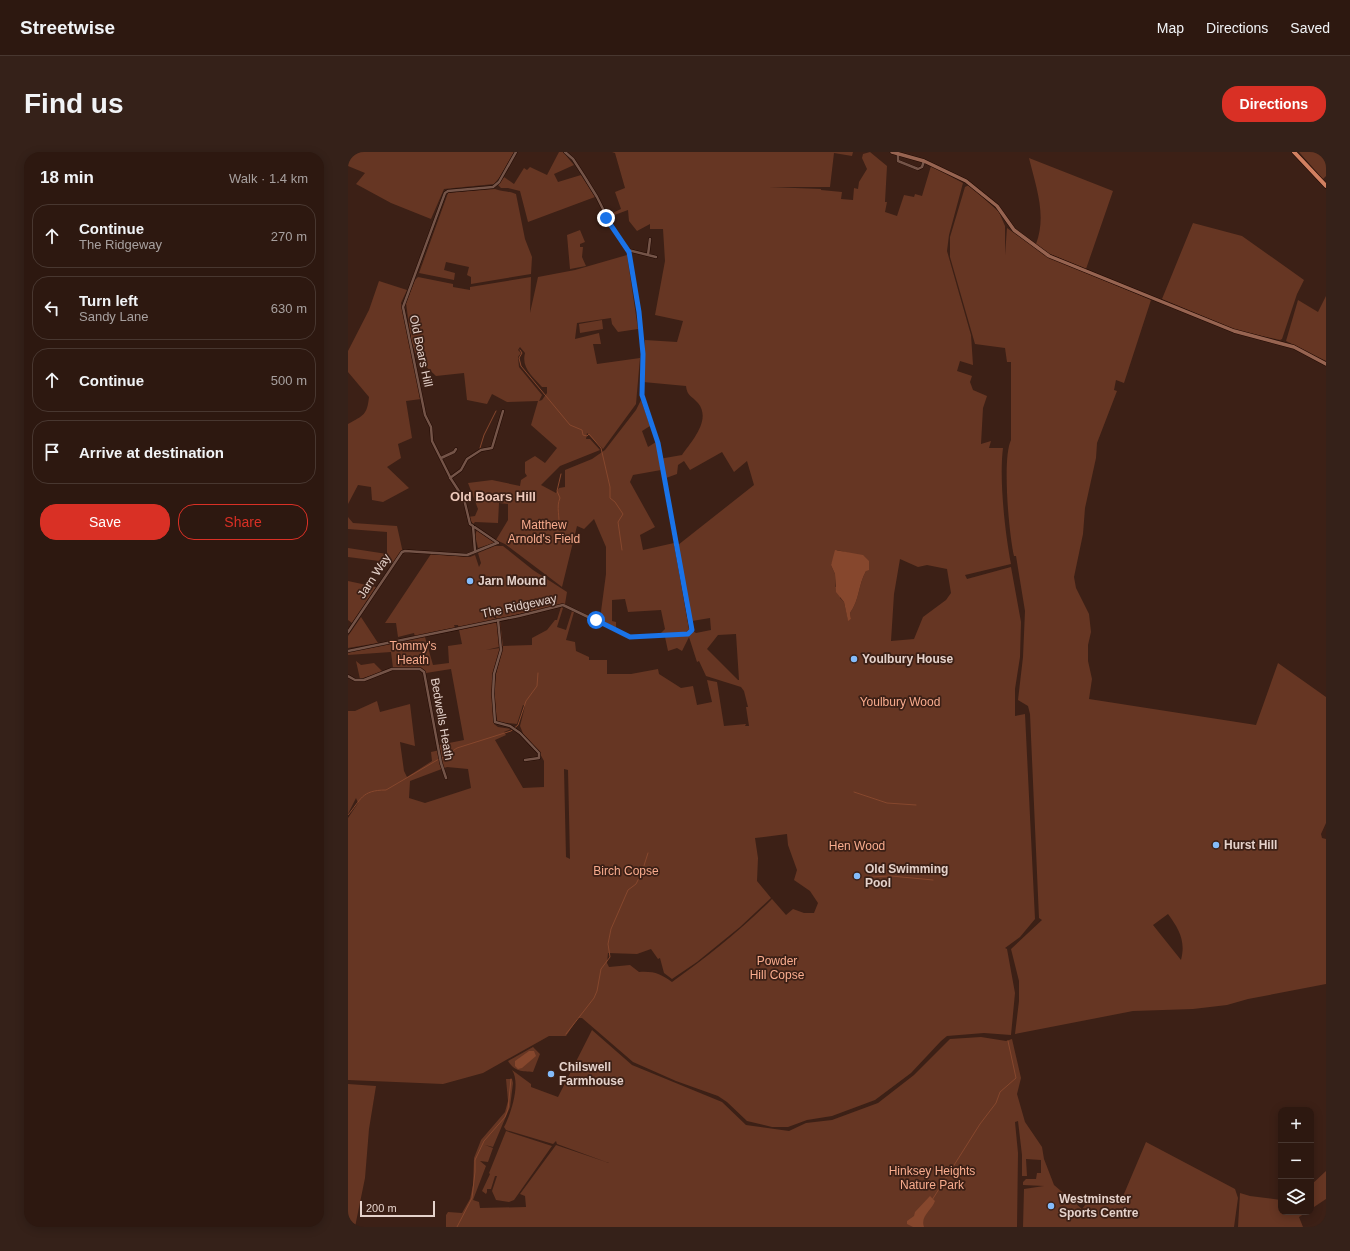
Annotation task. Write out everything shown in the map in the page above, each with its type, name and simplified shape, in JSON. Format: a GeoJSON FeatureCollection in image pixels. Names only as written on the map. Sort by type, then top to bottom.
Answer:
{"type":"FeatureCollection","features":[{"type":"Feature","properties":{"kind":"highway"},"geometry":{"type":"LineString","coordinates":[[1294,152],[1326,186]]}},
{"type":"Feature","properties":{"kind":"main road"},"geometry":{"type":"LineString","coordinates":[[892,152],[924,161],[966,181],[997,206],[1014,230],[1050,256],[1234,331],[1294,347],[1326,364]]}},
{"type":"Feature","properties":{"kind":"street","name":"Old Boars Hill"},"geometry":{"type":"LineString","coordinates":[[475,551],[473,526],[470,524],[466,515],[464,499],[450,478],[432,441],[431,427],[425,415],[404,316],[404,302],[416,274],[445,192],[493,187],[499,182],[516,152]]}},
{"type":"Feature","properties":{"kind":"street"},"geometry":{"type":"LineString","coordinates":[[565,152],[573,159],[584,176],[597,197],[614,231],[628,250],[656,256]]}},
{"type":"Feature","properties":{"kind":"street"},"geometry":{"type":"LineString","coordinates":[[898,154],[898,161],[918,169],[922,167],[924,161]]}},
{"type":"Feature","properties":{"kind":"street"},"geometry":{"type":"LineString","coordinates":[[648,255],[650,239]]}},
{"type":"Feature","properties":{"kind":"street","name":"The Ridgeway"},"geometry":{"type":"LineString","coordinates":[[348,650],[498,620],[562,605],[630,637],[690,633],[692,630],[658,443],[643,400],[643,354],[639,312],[628,250]]}},
{"type":"Feature","properties":{"kind":"street"},"geometry":{"type":"LineString","coordinates":[[450,478],[461,470],[467,459],[481,450],[490,450],[503,411]]}},
{"type":"Feature","properties":{"kind":"street"},"geometry":{"type":"LineString","coordinates":[[441,458],[454,452],[456,449]]}},
{"type":"Feature","properties":{"kind":"street"},"geometry":{"type":"LineString","coordinates":[[473,526],[498,542],[475,551]]}},
{"type":"Feature","properties":{"kind":"street","name":"Jarn Way"},"geometry":{"type":"LineString","coordinates":[[348,632],[402,552],[467,555],[475,551]]}},
{"type":"Feature","properties":{"kind":"street"},"geometry":{"type":"LineString","coordinates":[[498,620],[500,650],[494,674],[496,722],[510,726],[520,733],[539,752],[539,758],[525,760]]}},
{"type":"Feature","properties":{"kind":"street","name":"Bedwells Heath"},"geometry":{"type":"LineString","coordinates":[[348,676],[354,680],[364,680],[392,669],[420,669],[424,672],[441,763],[446,778]]}},
{"type":"Feature","properties":{"kind":"green space"},"geometry":{"type":"Polygon","coordinates":[[[348,152],[514,152],[494,184],[444,189],[431,219],[391,203],[356,184],[365,173],[348,166],[348,152]]]}},
{"type":"Feature","properties":{"kind":"green space"},"geometry":{"type":"Polygon","coordinates":[[[559,152],[563,152],[574,165],[554,174],[558,182],[581,175],[595,197],[528,222],[520,191],[501,188],[498,185],[504,177],[514,184],[524,168],[527,170],[530,167],[547,175],[559,152]]]}},
{"type":"Feature","properties":{"kind":"green space"},"geometry":{"type":"Polygon","coordinates":[[[612,152],[853,152],[852,156],[834,153],[830,187],[769,187],[821,189],[842,192],[841,199],[853,200],[854,188],[858,189],[859,182],[867,169],[862,158],[863,154],[870,152],[887,166],[885,202],[887,202],[885,212],[897,216],[904,195],[914,197],[915,194],[922,196],[931,166],[963,183],[949,235],[947,251],[971,335],[973,365],[960,361],[957,371],[972,376],[970,382],[973,390],[987,396],[983,408],[981,444],[991,441],[989,448],[1003,448],[1003,506],[1011,564],[965,575],[967,579],[1011,567],[1021,622],[1020,657],[1015,689],[1015,716],[1025,714],[1035,919],[1020,937],[1005,948],[1007,949],[1015,993],[1011,1035],[984,1033],[947,1036],[911,1073],[875,1100],[832,1116],[807,1120],[788,1127],[772,1127],[747,1121],[727,1102],[718,1096],[676,1081],[633,1062],[582,1018],[578,1018],[566,1036],[549,1036],[483,1073],[443,1084],[348,1080],[348,818],[358,803],[356,798],[348,814],[348,711],[355,711],[377,701],[380,712],[410,704],[415,746],[400,742],[404,771],[407,777],[432,761],[431,752],[440,750],[439,745],[464,740],[451,669],[426,673],[422,669],[393,668],[391,652],[348,655],[348,652],[415,637],[414,633],[398,637],[396,623],[385,623],[431,554],[470,557],[475,555],[479,567],[481,563],[478,553],[495,546],[503,546],[533,570],[567,592],[565,604],[497,619],[489,605],[491,616],[500,621],[503,646],[532,645],[532,638],[547,630],[555,620],[557,620],[561,607],[563,608],[557,627],[566,630],[572,611],[574,612],[566,640],[575,642],[576,651],[589,657],[589,660],[607,660],[607,674],[631,674],[658,669],[659,674],[681,688],[693,686],[697,705],[712,702],[707,680],[717,682],[724,726],[746,724],[745,726],[749,726],[746,707],[748,707],[744,691],[741,687],[706,676],[699,661],[697,662],[689,637],[682,651],[677,648],[668,651],[665,637],[661,633],[665,629],[661,610],[628,612],[625,599],[612,600],[612,621],[616,622],[616,628],[600,619],[606,574],[606,547],[594,519],[584,529],[577,526],[562,587],[505,544],[496,540],[508,520],[508,504],[499,503],[498,523],[475,522],[473,524],[468,517],[475,516],[478,509],[468,483],[492,480],[520,486],[521,480],[527,476],[525,473],[525,462],[535,456],[545,463],[557,448],[531,425],[538,401],[507,402],[492,394],[487,404],[467,400],[464,373],[436,376],[417,358],[411,340],[406,303],[415,280],[418,277],[453,284],[453,287],[470,290],[470,287],[531,277],[530,313],[538,277],[575,270],[627,255],[638,329],[618,332],[612,324],[611,318],[577,323],[575,339],[599,333],[601,344],[593,344],[597,364],[640,358],[636,404],[603,449],[587,433],[586,439],[590,439],[600,450],[560,466],[541,485],[556,493],[559,488],[565,487],[565,470],[592,459],[605,450],[636,410],[641,400],[650,426],[642,431],[648,447],[656,442],[659,459],[682,455],[699,430],[703,416],[702,410],[698,403],[689,394],[686,386],[643,382],[645,340],[677,342],[683,321],[655,315],[665,261],[663,229],[650,229],[650,224],[637,231],[629,221],[628,210],[609,217],[608,215],[621,209],[615,192],[625,188],[615,153],[612,152]],[[520,347],[518,350],[521,353],[518,357],[519,367],[542,395],[539,401],[542,400],[547,393],[547,387],[542,387],[526,368],[524,358],[525,353],[520,347]],[[722,452],[690,470],[684,461],[678,465],[677,474],[666,478],[661,470],[633,475],[630,482],[655,527],[640,535],[643,550],[674,543],[675,547],[754,485],[747,461],[734,472],[722,452]],[[837,550],[831,565],[835,574],[835,587],[838,586],[843,578],[847,580],[845,591],[841,592],[840,598],[844,602],[848,620],[851,619],[850,613],[856,602],[863,576],[866,571],[860,556],[837,550]],[[900,559],[894,594],[891,641],[914,639],[923,617],[946,600],[951,593],[947,569],[927,565],[918,567],[900,559]],[[710,618],[692,621],[693,631],[696,633],[711,630],[710,618]],[[454,625],[456,630],[425,637],[433,665],[449,663],[448,646],[462,644],[458,625],[454,625]],[[736,634],[718,635],[707,649],[738,680],[736,634]],[[503,646],[486,650],[500,648],[493,684],[494,724],[498,727],[511,729],[504,732],[506,735],[495,740],[523,788],[544,787],[544,761],[538,750],[524,736],[520,726],[525,706],[523,705],[517,724],[497,722],[494,692],[496,674],[503,646]],[[447,767],[410,781],[409,798],[425,803],[471,788],[468,769],[447,767]],[[564,769],[566,857],[570,859],[568,770],[564,769]],[[787,834],[755,838],[758,858],[757,881],[771,898],[740,927],[697,962],[672,979],[664,973],[660,958],[658,959],[651,949],[637,954],[608,953],[607,963],[609,967],[630,965],[639,972],[657,974],[672,982],[724,943],[772,899],[786,915],[793,909],[804,913],[814,913],[818,903],[810,891],[794,880],[797,870],[788,845],[787,834]]]}},
{"type":"Feature","properties":{"kind":"green space"},"geometry":{"type":"Polygon","coordinates":[[[1299,152],[1326,152],[1326,176],[1323,179],[1299,152]]]}},
{"type":"Feature","properties":{"kind":"green space"},"geometry":{"type":"Polygon","coordinates":[[[1029,158],[1113,191],[1086,269],[1050,254],[1036,244],[1041,222],[1037,190],[1029,158]]]}},
{"type":"Feature","properties":{"kind":"green space"},"geometry":{"type":"Polygon","coordinates":[[[969,185],[999,212],[1005,226],[1005,255],[1007,228],[1048,257],[1151,300],[1124,383],[1116,380],[1114,390],[1117,391],[1097,443],[1096,458],[1085,508],[1083,534],[1074,577],[1076,588],[1089,614],[1091,632],[1088,645],[1088,661],[1092,679],[1089,699],[1256,725],[1278,663],[1326,697],[1326,823],[1321,834],[1322,838],[1326,839],[1326,984],[1248,999],[1227,1005],[1193,1009],[1133,1011],[1015,1034],[1019,1001],[1019,981],[1011,949],[1042,920],[1039,918],[1030,714],[1028,706],[1018,700],[1023,657],[1025,611],[1016,556],[1014,556],[1012,546],[1008,515],[1007,463],[1008,449],[1011,440],[1011,362],[1007,362],[1005,348],[975,344],[950,257],[950,237],[965,187],[969,185]],[[1168,914],[1153,925],[1181,960],[1183,947],[1182,941],[1168,914]]]}},
{"type":"Feature","properties":{"kind":"green space"},"geometry":{"type":"Polygon","coordinates":[[[495,189],[516,194],[525,239],[532,257],[531,274],[471,284],[471,277],[467,275],[469,267],[446,262],[444,270],[455,273],[454,280],[419,273],[448,193],[495,189]]]}},
{"type":"Feature","properties":{"kind":"green space"},"geometry":{"type":"Polygon","coordinates":[[[1193,223],[1242,236],[1304,280],[1297,294],[1282,339],[1280,340],[1236,330],[1162,299],[1193,223]]]}},
{"type":"Feature","properties":{"kind":"green space"},"geometry":{"type":"Polygon","coordinates":[[[580,230],[585,242],[580,244],[580,247],[583,247],[582,257],[586,266],[570,269],[567,235],[580,230]]]}},
{"type":"Feature","properties":{"kind":"green space"},"geometry":{"type":"Polygon","coordinates":[[[379,281],[407,290],[401,303],[421,399],[406,401],[412,438],[398,444],[401,458],[387,467],[409,488],[383,502],[372,500],[371,487],[358,485],[348,504],[348,424],[364,414],[369,397],[348,372],[348,351],[369,310],[379,281]]]}},
{"type":"Feature","properties":{"kind":"green space"},"geometry":{"type":"Polygon","coordinates":[[[1326,296],[1326,361],[1286,341],[1298,300],[1318,312],[1326,296]]]}},
{"type":"Feature","properties":{"kind":"green space"},"geometry":{"type":"Polygon","coordinates":[[[602,320],[603,329],[580,333],[579,324],[602,320]]]}},
{"type":"Feature","properties":{"kind":"green space"},"geometry":{"type":"Polygon","coordinates":[[[348,517],[353,523],[397,526],[403,553],[395,563],[348,557],[348,548],[387,554],[387,532],[348,529],[348,517]]]}},
{"type":"Feature","properties":{"kind":"green space"},"geometry":{"type":"Polygon","coordinates":[[[477,530],[494,543],[478,548],[475,535],[477,530]]]}},
{"type":"Feature","properties":{"kind":"green space"},"geometry":{"type":"Polygon","coordinates":[[[348,581],[376,587],[352,623],[348,620],[348,581]]]}},
{"type":"Feature","properties":{"kind":"green space"},"geometry":{"type":"Polygon","coordinates":[[[361,617],[378,643],[348,648],[348,636],[361,617]]]}},
{"type":"Feature","properties":{"kind":"green space"},"geometry":{"type":"Polygon","coordinates":[[[356,661],[361,665],[374,663],[383,672],[360,679],[356,661]]]}},
{"type":"Feature","properties":{"kind":"green space","name":"Hinksey Heights Nature Park"},"geometry":{"type":"Polygon","coordinates":[[[592,1030],[632,1065],[722,1102],[746,1125],[789,1131],[806,1123],[832,1120],[878,1103],[914,1075],[950,1039],[981,1037],[1006,1041],[1012,1039],[1021,1078],[1017,1094],[1025,1122],[1042,1147],[1044,1159],[1054,1185],[1082,1209],[1089,1200],[1103,1198],[1121,1201],[1146,1142],[1235,1189],[1238,1198],[1234,1227],[1023,1227],[1024,1189],[1044,1186],[1023,1185],[1023,1182],[1026,1179],[1036,1179],[1037,1173],[1041,1173],[1041,1160],[1026,1159],[1027,1176],[1022,1176],[1022,1155],[1018,1121],[1015,1122],[1018,1153],[1017,1227],[446,1227],[446,1215],[448,1212],[462,1213],[470,1199],[473,1185],[474,1158],[481,1140],[505,1112],[508,1101],[506,1079],[512,1079],[513,1083],[510,1107],[493,1147],[485,1145],[493,1148],[488,1162],[480,1161],[486,1166],[473,1200],[479,1202],[480,1208],[526,1207],[525,1196],[520,1194],[556,1145],[609,1163],[557,1144],[556,1141],[553,1144],[506,1130],[504,1127],[514,1098],[516,1083],[512,1070],[531,1084],[531,1087],[558,1097],[592,1030]]]}},
{"type":"Feature","properties":{"kind":"green space"},"geometry":{"type":"Polygon","coordinates":[[[533,1047],[540,1054],[533,1072],[516,1069],[508,1061],[533,1047]]]}},
{"type":"Feature","properties":{"kind":"green space"},"geometry":{"type":"Polygon","coordinates":[[[348,1084],[376,1086],[369,1129],[365,1178],[355,1227],[348,1227],[348,1084]]]}},
{"type":"Feature","properties":{"kind":"green space"},"geometry":{"type":"Polygon","coordinates":[[[506,1131],[552,1146],[514,1200],[509,1202],[496,1200],[492,1191],[497,1176],[495,1176],[491,1189],[487,1189],[486,1194],[482,1191],[506,1131]]]}},
{"type":"Feature","properties":{"kind":"green space"},"geometry":{"type":"Polygon","coordinates":[[[1326,1171],[1326,1199],[1314,1207],[1314,1182],[1326,1171]]]}},
{"type":"Feature","properties":{"kind":"green space"},"geometry":{"type":"Polygon","coordinates":[[[1240,1193],[1250,1196],[1278,1200],[1278,1215],[1302,1215],[1299,1217],[1303,1227],[1238,1227],[1240,1193]]]}},
{"type":"Feature","properties":{"kind":"shaded area"},"geometry":{"type":"Polygon","coordinates":[[[835,550],[863,555],[869,561],[869,570],[866,571],[863,576],[856,602],[850,613],[851,619],[848,621],[844,602],[836,592],[835,574],[831,565],[835,550]]]}},
{"type":"Feature","properties":{"kind":"shaded area"},"geometry":{"type":"Polygon","coordinates":[[[529,1051],[534,1051],[536,1056],[522,1068],[518,1069],[515,1066],[515,1061],[529,1051]]]}},
{"type":"Feature","properties":{"kind":"shaded area"},"geometry":{"type":"Polygon","coordinates":[[[930,1196],[935,1201],[925,1216],[923,1223],[924,1227],[913,1227],[907,1224],[907,1221],[914,1216],[915,1212],[930,1196]]]}},
{"type":"Feature","properties":{"kind":"waterway"},"geometry":{"type":"LineString","coordinates":[[520,350],[522,353],[519,358],[521,366],[570,425],[582,430],[583,435],[587,436],[589,434],[601,448],[610,487],[610,498],[615,502],[623,514],[618,522],[622,550]]}},
{"type":"Feature","properties":{"kind":"waterway"},"geometry":{"type":"LineString","coordinates":[[480,448],[484,435],[496,411]]}},
{"type":"Feature","properties":{"kind":"waterway"},"geometry":{"type":"LineString","coordinates":[[559,527],[558,505],[560,498],[557,491],[561,474]]}},
{"type":"Feature","properties":{"kind":"waterway"},"geometry":{"type":"LineString","coordinates":[[442,758],[457,748],[511,731],[518,725],[526,701],[537,686],[538,673]]}},
{"type":"Feature","properties":{"kind":"waterway"},"geometry":{"type":"LineString","coordinates":[[348,815],[359,800],[366,794],[378,790],[386,790],[439,759]]}},
{"type":"Feature","properties":{"kind":"waterway"},"geometry":{"type":"LineString","coordinates":[[854,792],[887,803],[916,805]]}},
{"type":"Feature","properties":{"kind":"waterway"},"geometry":{"type":"LineString","coordinates":[[566,1034],[594,998],[597,991],[601,969],[610,957],[608,944],[611,929],[628,890],[636,884],[642,872],[648,853]]}},
{"type":"Feature","properties":{"kind":"waterway"},"geometry":{"type":"LineString","coordinates":[[870,877],[891,876],[933,880]]}},
{"type":"Feature","properties":{"kind":"waterway"},"geometry":{"type":"LineString","coordinates":[[927,1208],[980,1124],[996,1103],[1000,1092],[1016,1078],[1008,1041]]}},
{"type":"Feature","properties":{"kind":"waterway"},"geometry":{"type":"LineString","coordinates":[[457,1227],[472,1198],[475,1160],[484,1141],[505,1117],[508,1109],[511,1079]]}},
{"type":"Feature","properties":{"kind":"place","name":"Jarn Mound"},"geometry":{"type":"Point","coordinates":[470,581]}},
{"type":"Feature","properties":{"kind":"place","name":"Youlbury House"},"geometry":{"type":"Point","coordinates":[854,659]}},
{"type":"Feature","properties":{"kind":"place","name":"Hurst Hill"},"geometry":{"type":"Point","coordinates":[1216,845]}},
{"type":"Feature","properties":{"kind":"place","name":"Old Swimming Pool"},"geometry":{"type":"Point","coordinates":[857,876]}},
{"type":"Feature","properties":{"kind":"place","name":"Chilswell Farmhouse"},"geometry":{"type":"Point","coordinates":[551,1074]}},
{"type":"Feature","properties":{"kind":"place","name":"Westminster Sports Centre"},"geometry":{"type":"Point","coordinates":[1051,1206]}},
{"type":"Feature","properties":{"kind":"district","name":"Old Boars Hill"},"geometry":{"type":"Point","coordinates":[493,496]}},
{"type":"Feature","properties":{"kind":"route"},"geometry":{"type":"LineString","coordinates":[[596,620],[630,637],[688,634],[692,630],[685,600],[678,552],[658,443],[642,395],[643,354],[639,312],[629,252],[606,218]]}},
{"type":"Feature","properties":{"kind":"park label","name":"Matthew Arnold's Field"},"geometry":{"type":"Point","coordinates":[544,532]}},
{"type":"Feature","properties":{"kind":"park label","name":"Tommy's Heath"},"geometry":{"type":"Point","coordinates":[413,653]}},
{"type":"Feature","properties":{"kind":"park label","name":"Youlbury Wood"},"geometry":{"type":"Point","coordinates":[900,702]}},
{"type":"Feature","properties":{"kind":"park label","name":"Hen Wood"},"geometry":{"type":"Point","coordinates":[857,846]}},
{"type":"Feature","properties":{"kind":"park label","name":"Birch Copse"},"geometry":{"type":"Point","coordinates":[626,871]}},
{"type":"Feature","properties":{"kind":"park label","name":"Powder Hill Copse"},"geometry":{"type":"Point","coordinates":[777,968]}}]}
